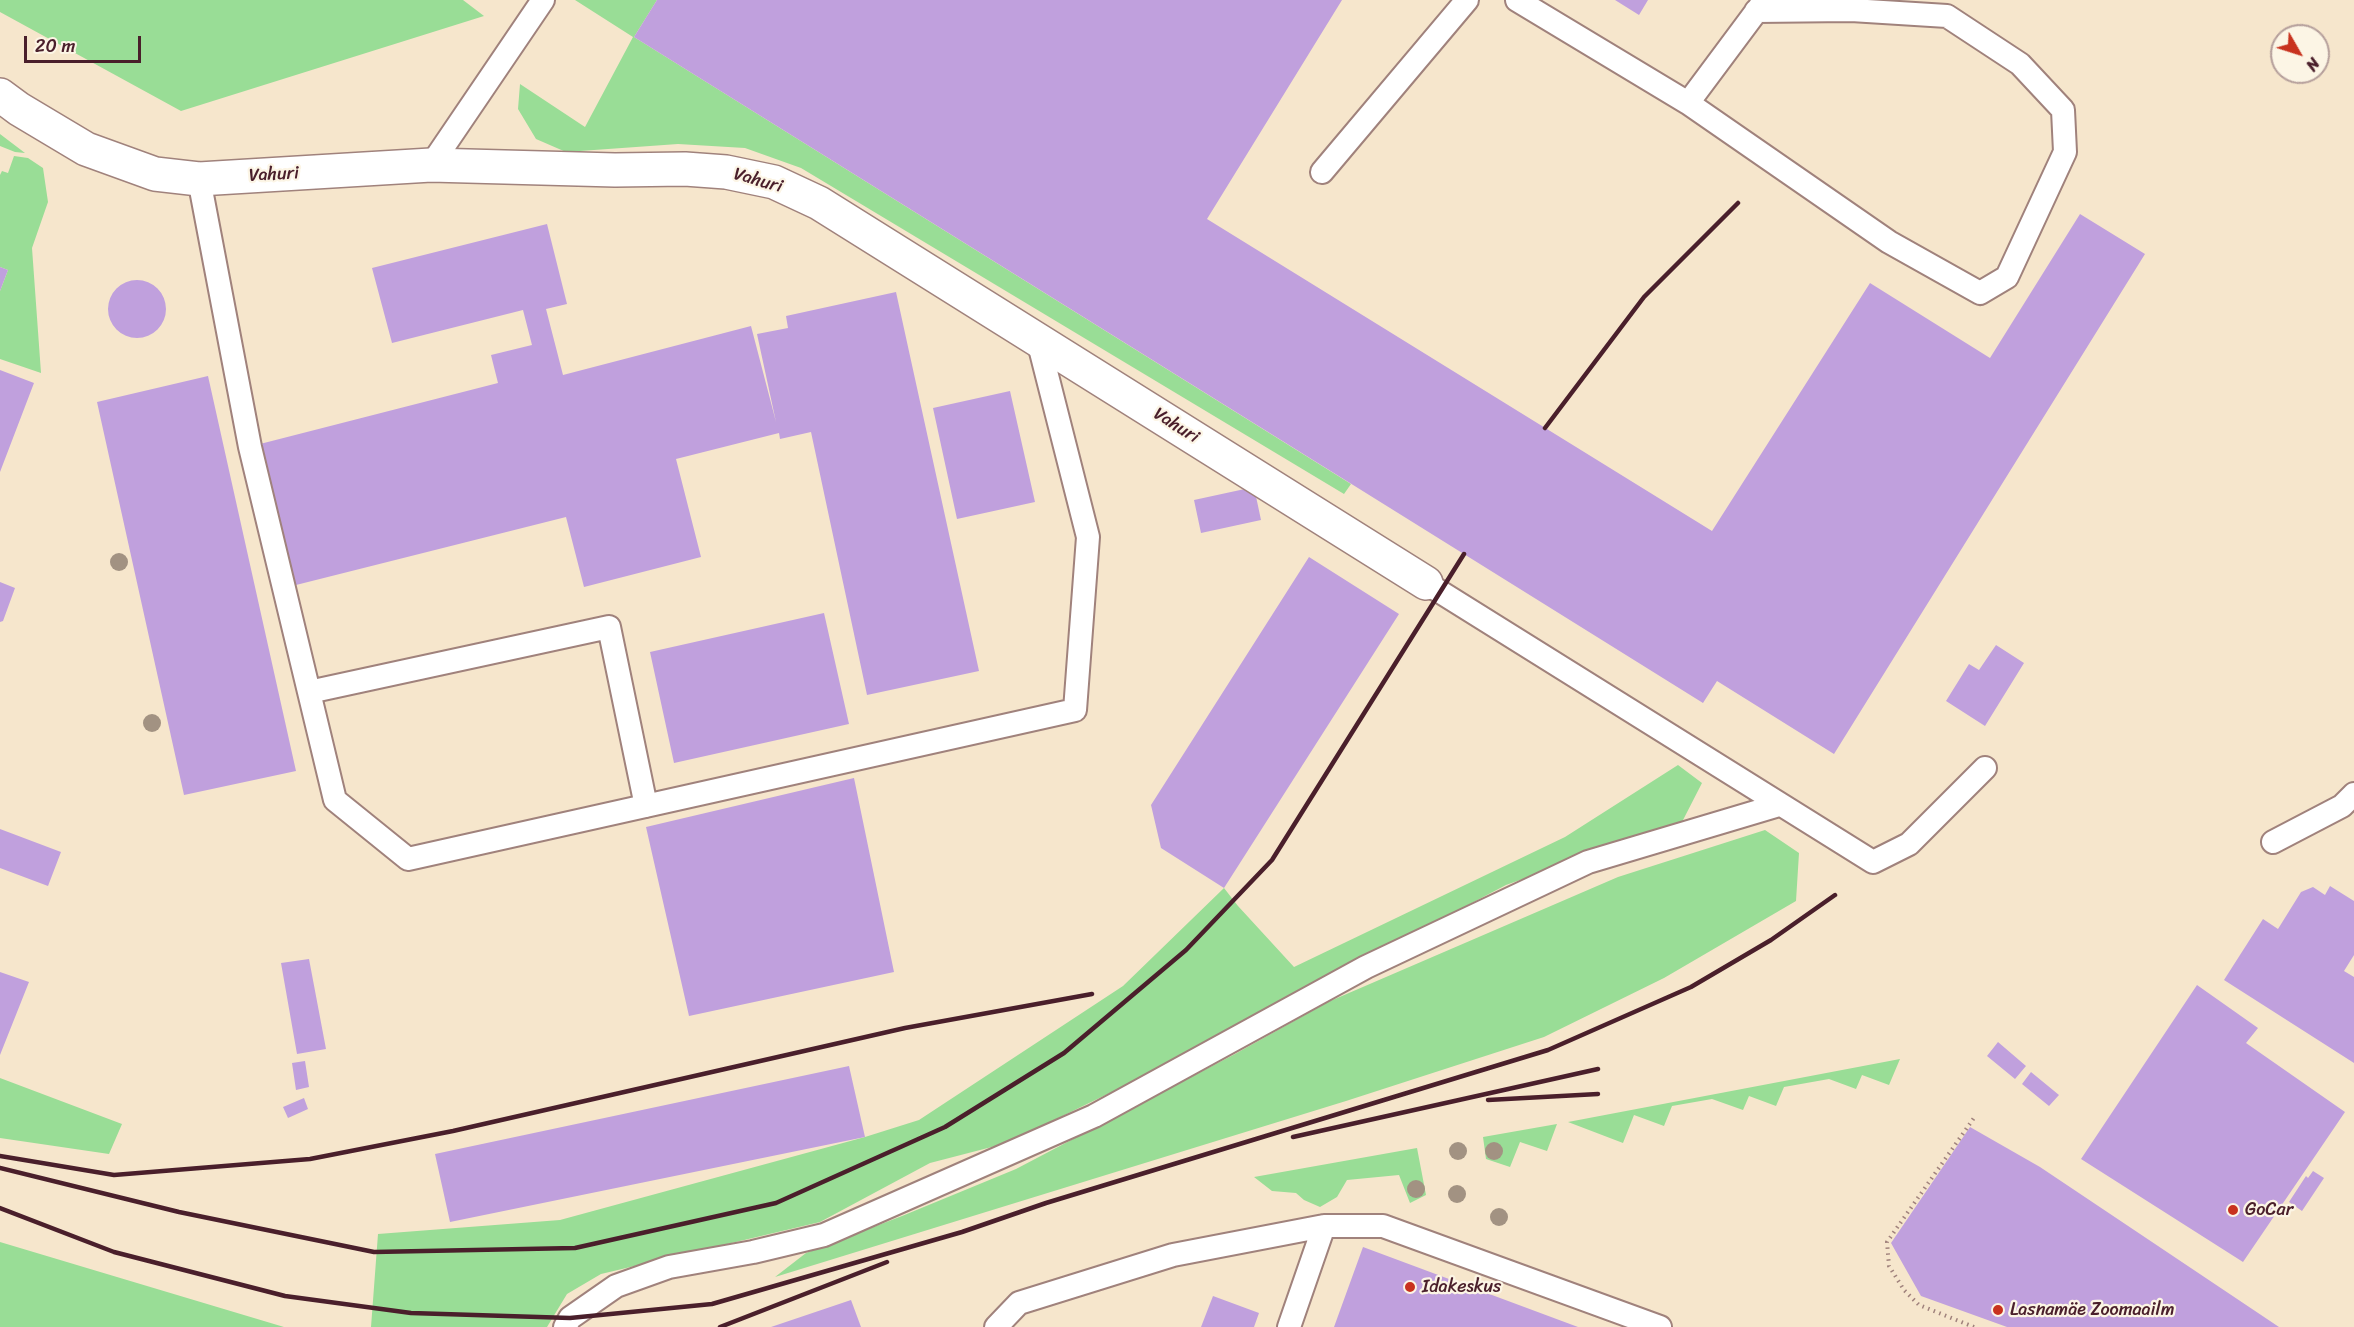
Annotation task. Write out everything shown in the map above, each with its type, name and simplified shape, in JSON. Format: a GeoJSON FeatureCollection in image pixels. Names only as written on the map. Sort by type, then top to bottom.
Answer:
{"type":"FeatureCollection","features":[{"type":"Feature","properties":{"kind":"street","name":"Vahuri"},"geometry":{"type":"LineString","coordinates":[[0,95],[86,149],[155,174],[199,179],[431,165],[615,170],[685,169],[726,172],[774,182],[819,203],[1425,583]]}},
{"type":"Feature","properties":{"kind":"lane"},"geometry":{"type":"LineString","coordinates":[[431,165],[543,0]]}},
{"type":"Feature","properties":{"kind":"lane"},"geometry":{"type":"LineString","coordinates":[[1322,172],[1467,0]]}},
{"type":"Feature","properties":{"kind":"lane"},"geometry":{"type":"LineString","coordinates":[[1517,0],[1688,104],[1889,242],[1980,293],[2007,277],[2065,152],[2063,111],[2020,64],[1947,16],[1761,6],[1688,104]]}},
{"type":"Feature","properties":{"kind":"lane"},"geometry":{"type":"LineString","coordinates":[[199,179],[250,447],[335,800],[408,859],[1076,710],[1088,537],[1038,340]]}},
{"type":"Feature","properties":{"kind":"lane"},"geometry":{"type":"LineString","coordinates":[[1425,583],[1873,862],[1909,844],[1985,768]]}},
{"type":"Feature","properties":{"kind":"lane"},"geometry":{"type":"LineString","coordinates":[[309,692],[609,627],[646,806]]}},
{"type":"Feature","properties":{"kind":"lane"},"geometry":{"type":"LineString","coordinates":[[2273,842],[2342,806],[2354,794]]}},
{"type":"Feature","properties":{"kind":"lane"},"geometry":{"type":"LineString","coordinates":[[565,1327],[570,1318],[616,1286],[669,1268],[753,1252],[824,1235],[1094,1116],[1366,967],[1588,862],[1779,805]]}},
{"type":"Feature","properties":{"kind":"lane"},"geometry":{"type":"LineString","coordinates":[[996,1327],[1019,1303],[1173,1255],[1324,1226],[1383,1226],[1660,1327]]}},
{"type":"Feature","properties":{"kind":"lane"},"geometry":{"type":"LineString","coordinates":[[1288,1327],[1324,1226]]}},
{"type":"Feature","properties":{"kind":"path"},"geometry":{"type":"LineString","coordinates":[[1974,1327],[1919,1305],[1904,1290],[1889,1266],[1887,1242],[1976,1115]]}},
{"type":"Feature","properties":{"kind":"green space"},"geometry":{"type":"Polygon","coordinates":[[[0,0],[463,0],[484,16],[181,111],[0,12],[0,0]]]}},
{"type":"Feature","properties":{"kind":"green space"},"geometry":{"type":"Polygon","coordinates":[[[575,0],[657,0],[634,37],[1351,484],[1344,494],[801,168],[745,148],[678,144],[566,152],[536,139],[518,109],[520,84],[585,127],[633,37],[575,0]]]}},
{"type":"Feature","properties":{"kind":"green space"},"geometry":{"type":"Polygon","coordinates":[[[0,134],[25,153],[0,146],[0,134]]]}},
{"type":"Feature","properties":{"kind":"green space"},"geometry":{"type":"Polygon","coordinates":[[[14,156],[28,158],[43,168],[48,202],[32,248],[41,373],[0,359],[0,291],[8,270],[0,267],[0,175],[2,171],[8,173],[14,156]]]}},
{"type":"Feature","properties":{"kind":"green space"},"geometry":{"type":"Polygon","coordinates":[[[1678,765],[1702,783],[1682,822],[1506,885],[1122,1087],[1007,1143],[930,1163],[820,1222],[601,1274],[567,1294],[547,1327],[371,1327],[378,1234],[560,1220],[865,1137],[919,1120],[1123,986],[1224,888],[1294,967],[1565,837],[1678,765]]]}},
{"type":"Feature","properties":{"kind":"green space"},"geometry":{"type":"Polygon","coordinates":[[[1765,830],[1799,853],[1796,901],[1664,978],[1544,1037],[1346,1101],[775,1277],[806,1253],[1016,1169],[1235,1054],[1328,1002],[1618,877],[1765,830]]]}},
{"type":"Feature","properties":{"kind":"green space"},"geometry":{"type":"Polygon","coordinates":[[[1900,1059],[1889,1085],[1862,1075],[1856,1089],[1829,1079],[1784,1087],[1776,1106],[1749,1096],[1743,1110],[1712,1099],[1672,1106],[1664,1126],[1634,1115],[1623,1143],[1568,1122],[1900,1059]]]}},
{"type":"Feature","properties":{"kind":"green space"},"geometry":{"type":"Polygon","coordinates":[[[0,1078],[122,1124],[109,1154],[0,1138],[0,1078]]]}},
{"type":"Feature","properties":{"kind":"green space"},"geometry":{"type":"Polygon","coordinates":[[[1557,1124],[1547,1151],[1520,1142],[1510,1167],[1486,1159],[1483,1137],[1557,1124]]]}},
{"type":"Feature","properties":{"kind":"green space"},"geometry":{"type":"Polygon","coordinates":[[[1417,1148],[1426,1195],[1410,1203],[1399,1175],[1347,1180],[1337,1197],[1320,1207],[1304,1200],[1296,1193],[1272,1191],[1254,1177],[1417,1148]]]}},
{"type":"Feature","properties":{"kind":"green space"},"geometry":{"type":"Polygon","coordinates":[[[0,1242],[284,1327],[0,1327],[0,1242]]]}},
{"type":"Feature","properties":{"kind":"building"},"geometry":{"type":"Polygon","coordinates":[[[657,0],[1342,0],[1207,219],[1712,531],[1870,283],[1990,358],[2080,214],[2145,254],[1834,754],[1717,681],[1703,703],[634,37],[657,0]]]}},
{"type":"Feature","properties":{"kind":"building"},"geometry":{"type":"Polygon","coordinates":[[[1615,0],[1648,0],[1639,15],[1615,0]]]}},
{"type":"Feature","properties":{"kind":"building"},"geometry":{"type":"Polygon","coordinates":[[[547,224],[567,304],[546,309],[563,375],[751,326],[776,422],[757,334],[788,328],[786,316],[896,292],[979,671],[867,695],[811,432],[780,439],[779,433],[676,459],[701,557],[584,587],[566,517],[296,585],[260,444],[498,383],[491,355],[532,345],[523,310],[392,343],[372,268],[547,224]]]}},
{"type":"Feature","properties":{"kind":"building"},"geometry":{"type":"Polygon","coordinates":[[[0,267],[8,270],[0,291],[0,267]]]}},
{"type":"Feature","properties":{"kind":"building"},"geometry":{"type":"Polygon","coordinates":[[[137,280],[148,282],[161,293],[166,309],[164,320],[153,333],[137,338],[126,336],[113,325],[108,309],[110,298],[121,285],[137,280]]]}},
{"type":"Feature","properties":{"kind":"building"},"geometry":{"type":"Polygon","coordinates":[[[0,370],[34,383],[0,472],[0,370]]]}},
{"type":"Feature","properties":{"kind":"building"},"geometry":{"type":"Polygon","coordinates":[[[208,376],[296,771],[184,795],[97,402],[208,376]]]}},
{"type":"Feature","properties":{"kind":"building"},"geometry":{"type":"Polygon","coordinates":[[[1010,391],[1035,502],[957,519],[933,408],[1010,391]]]}},
{"type":"Feature","properties":{"kind":"building"},"geometry":{"type":"Polygon","coordinates":[[[1254,487],[1261,520],[1201,533],[1194,500],[1254,487]]]}},
{"type":"Feature","properties":{"kind":"building"},"geometry":{"type":"Polygon","coordinates":[[[1309,557],[1399,614],[1224,888],[1161,848],[1151,805],[1309,557]]]}},
{"type":"Feature","properties":{"kind":"building"},"geometry":{"type":"Polygon","coordinates":[[[0,582],[15,588],[3,621],[0,622],[0,582]]]}},
{"type":"Feature","properties":{"kind":"building"},"geometry":{"type":"Polygon","coordinates":[[[824,613],[849,724],[674,763],[650,652],[824,613]]]}},
{"type":"Feature","properties":{"kind":"building"},"geometry":{"type":"Polygon","coordinates":[[[1996,645],[2024,663],[1985,726],[1946,701],[1969,664],[1979,670],[1996,645]]]}},
{"type":"Feature","properties":{"kind":"building"},"geometry":{"type":"Polygon","coordinates":[[[854,778],[894,972],[689,1016],[646,827],[854,778]]]}},
{"type":"Feature","properties":{"kind":"building"},"geometry":{"type":"Polygon","coordinates":[[[0,829],[61,852],[48,886],[0,868],[0,829]]]}},
{"type":"Feature","properties":{"kind":"building"},"geometry":{"type":"Polygon","coordinates":[[[2330,886],[2354,901],[2354,955],[2344,971],[2354,977],[2354,1063],[2224,980],[2263,919],[2278,929],[2301,892],[2313,887],[2325,895],[2330,886]]]}},
{"type":"Feature","properties":{"kind":"building"},"geometry":{"type":"Polygon","coordinates":[[[309,959],[326,1049],[297,1054],[281,963],[309,959]]]}},
{"type":"Feature","properties":{"kind":"building"},"geometry":{"type":"Polygon","coordinates":[[[0,972],[29,982],[0,1055],[0,972]]]}},
{"type":"Feature","properties":{"kind":"building"},"geometry":{"type":"Polygon","coordinates":[[[2197,985],[2258,1028],[2246,1043],[2345,1112],[2243,1262],[2081,1159],[2197,985]]]}},
{"type":"Feature","properties":{"kind":"building"},"geometry":{"type":"Polygon","coordinates":[[[1998,1042],[2026,1066],[2015,1079],[1987,1056],[1998,1042]]]}},
{"type":"Feature","properties":{"kind":"building"},"geometry":{"type":"Polygon","coordinates":[[[305,1061],[309,1087],[296,1090],[292,1063],[305,1061]]]}},
{"type":"Feature","properties":{"kind":"building"},"geometry":{"type":"Polygon","coordinates":[[[849,1066],[865,1137],[450,1222],[435,1154],[849,1066]]]}},
{"type":"Feature","properties":{"kind":"building"},"geometry":{"type":"Polygon","coordinates":[[[2031,1072],[2059,1095],[2049,1106],[2022,1084],[2031,1072]]]}},
{"type":"Feature","properties":{"kind":"building"},"geometry":{"type":"Polygon","coordinates":[[[304,1098],[308,1109],[288,1118],[283,1107],[304,1098]]]}},
{"type":"Feature","properties":{"kind":"building"},"geometry":{"type":"Polygon","coordinates":[[[1970,1127],[2040,1167],[2279,1327],[2007,1327],[1921,1296],[1891,1243],[1970,1127]]]}},
{"type":"Feature","properties":{"kind":"building"},"geometry":{"type":"Polygon","coordinates":[[[2313,1171],[2324,1178],[2302,1211],[2289,1202],[2306,1176],[2308,1178],[2313,1171]]]}},
{"type":"Feature","properties":{"kind":"building","name":"Idakeskus"},"geometry":{"type":"Polygon","coordinates":[[[1363,1247],[1578,1327],[1334,1327],[1363,1247]]]}},
{"type":"Feature","properties":{"kind":"building"},"geometry":{"type":"Polygon","coordinates":[[[1213,1296],[1259,1313],[1254,1327],[1201,1327],[1213,1296]]]}},
{"type":"Feature","properties":{"kind":"building"},"geometry":{"type":"Polygon","coordinates":[[[851,1300],[861,1327],[771,1327],[851,1300]]]}},
{"type":"Feature","properties":{"kind":"railway"},"geometry":{"type":"LineString","coordinates":[[1545,428],[1644,297],[1738,203]]}},
{"type":"Feature","properties":{"kind":"railway"},"geometry":{"type":"LineString","coordinates":[[0,1168],[179,1212],[374,1252],[575,1248],[776,1203],[945,1127],[1064,1053],[1186,950],[1272,860],[1464,554]]}},
{"type":"Feature","properties":{"kind":"railway"},"geometry":{"type":"LineString","coordinates":[[0,1208],[114,1252],[285,1296],[411,1313],[570,1318],[712,1304],[962,1232],[1046,1203],[1548,1050],[1691,987],[1771,940],[1835,895]]}},
{"type":"Feature","properties":{"kind":"railway"},"geometry":{"type":"LineString","coordinates":[[0,1156],[114,1175],[310,1159],[453,1131],[905,1028],[1092,994]]}},
{"type":"Feature","properties":{"kind":"railway"},"geometry":{"type":"LineString","coordinates":[[1293,1137],[1598,1069]]}},
{"type":"Feature","properties":{"kind":"railway"},"geometry":{"type":"LineString","coordinates":[[1488,1100],[1598,1094]]}},
{"type":"Feature","properties":{"kind":"railway"},"geometry":{"type":"LineString","coordinates":[[720,1327],[887,1262]]}},
{"type":"Feature","properties":{"kind":"place","name":"GoCar"},"geometry":{"type":"Point","coordinates":[2233,1210]}},
{"type":"Feature","properties":{"kind":"place","name":"Idakeskus"},"geometry":{"type":"Point","coordinates":[1410,1287]}},
{"type":"Feature","properties":{"kind":"place","name":"Lasnamäe Zoomaailm"},"geometry":{"type":"Point","coordinates":[1998,1310]}}]}
